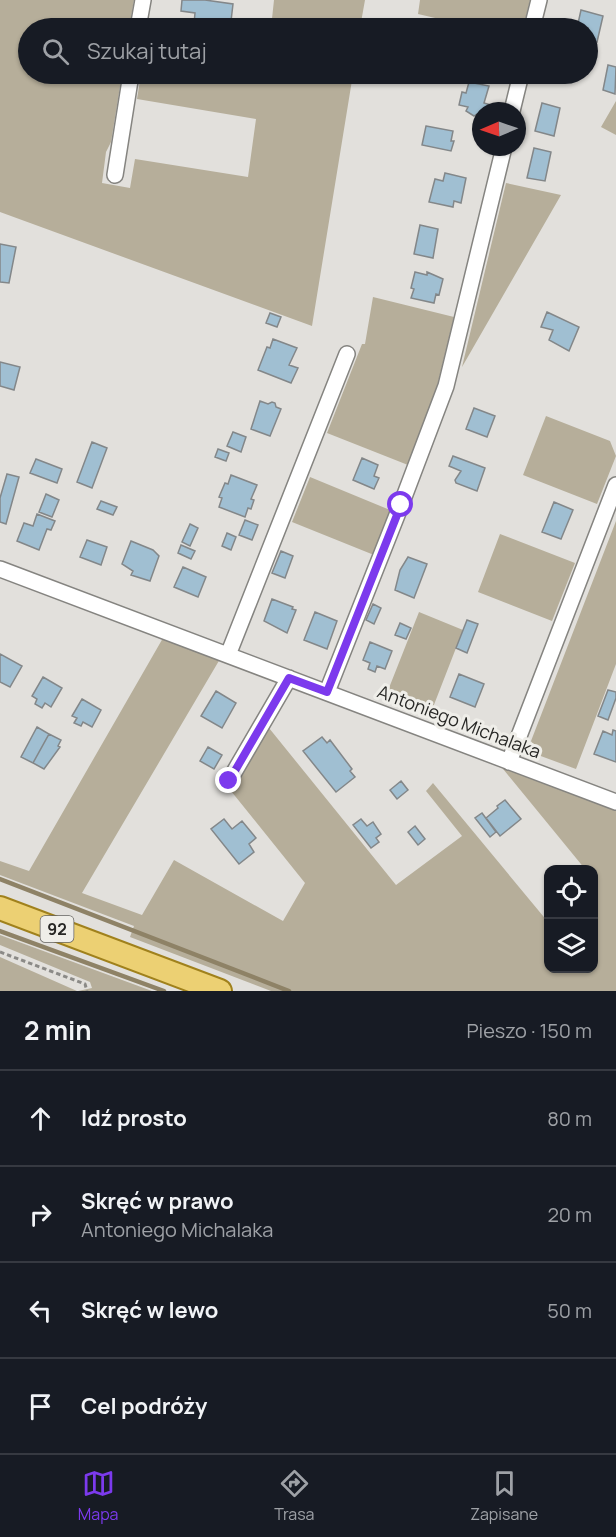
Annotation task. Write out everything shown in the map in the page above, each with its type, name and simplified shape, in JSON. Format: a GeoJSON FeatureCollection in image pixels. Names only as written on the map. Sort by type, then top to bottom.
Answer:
{"type":"FeatureCollection","features":[{"type":"Feature","properties":{"kind":"main road","name":"92"},"geometry":{"type":"LineString","coordinates":[[0,908],[220,991]]}},
{"type":"Feature","properties":{"kind":"street"},"geometry":{"type":"LineString","coordinates":[[140,18],[143,0]]}},
{"type":"Feature","properties":{"kind":"street"},"geometry":{"type":"LineString","coordinates":[[534,18],[539,0]]}},
{"type":"Feature","properties":{"kind":"street"},"geometry":{"type":"LineString","coordinates":[[115,175],[129,84]]}},
{"type":"Feature","properties":{"kind":"street"},"geometry":{"type":"LineString","coordinates":[[514,102],[519,84]]}},
{"type":"Feature","properties":{"kind":"street"},"geometry":{"type":"LineString","coordinates":[[327,692],[446,386],[502,156]]}},
{"type":"Feature","properties":{"kind":"street"},"geometry":{"type":"LineString","coordinates":[[228,655],[347,354]]}},
{"type":"Feature","properties":{"kind":"street"},"geometry":{"type":"LineString","coordinates":[[509,762],[616,485]]}},
{"type":"Feature","properties":{"kind":"street","name":"Antoniego Michalaka"},"geometry":{"type":"LineString","coordinates":[[0,569],[616,802]]}},
{"type":"Feature","properties":{"kind":"street"},"geometry":{"type":"LineString","coordinates":[[229,781],[289,678]]}},
{"type":"Feature","properties":{"kind":"path"},"geometry":{"type":"LineString","coordinates":[[0,952],[86,984],[87,991]]}},
{"type":"Feature","properties":{"kind":"shaded area"},"geometry":{"type":"Polygon","coordinates":[[[0,0],[134,0],[131,18],[18,18],[18,84],[120,84],[102,183],[130,188],[135,159],[248,177],[256,119],[137,99],[139,84],[351,84],[312,326],[0,212],[0,0]]]}},
{"type":"Feature","properties":{"kind":"shaded area"},"geometry":{"type":"Polygon","coordinates":[[[274,0],[365,0],[362,18],[272,18],[274,0]]]}},
{"type":"Feature","properties":{"kind":"shaded area"},"geometry":{"type":"Polygon","coordinates":[[[420,0],[530,0],[526,18],[435,18],[418,14],[420,0]]]}},
{"type":"Feature","properties":{"kind":"shaded area"},"geometry":{"type":"Polygon","coordinates":[[[616,101],[616,135],[601,127],[616,101]]]}},
{"type":"Feature","properties":{"kind":"shaded area"},"geometry":{"type":"Polygon","coordinates":[[[506,183],[561,195],[462,367],[506,183]]]}},
{"type":"Feature","properties":{"kind":"shaded area"},"geometry":{"type":"Polygon","coordinates":[[[373,297],[454,317],[433,403],[408,465],[327,433],[362,344],[365,344],[373,297]]]}},
{"type":"Feature","properties":{"kind":"shaded area"},"geometry":{"type":"Polygon","coordinates":[[[546,416],[610,441],[616,456],[597,504],[523,475],[546,416]]]}},
{"type":"Feature","properties":{"kind":"shaded area"},"geometry":{"type":"Polygon","coordinates":[[[310,477],[390,510],[374,555],[292,522],[310,477]]]}},
{"type":"Feature","properties":{"kind":"shaded area"},"geometry":{"type":"Polygon","coordinates":[[[616,521],[616,664],[576,769],[538,755],[531,741],[616,521]]]}},
{"type":"Feature","properties":{"kind":"shaded area"},"geometry":{"type":"Polygon","coordinates":[[[500,534],[575,563],[552,621],[478,592],[500,534]]]}},
{"type":"Feature","properties":{"kind":"shaded area"},"geometry":{"type":"Polygon","coordinates":[[[419,612],[463,630],[430,715],[385,698],[419,612]]]}},
{"type":"Feature","properties":{"kind":"shaded area"},"geometry":{"type":"Polygon","coordinates":[[[163,638],[220,659],[82,893],[142,915],[174,860],[283,921],[305,883],[231,791],[269,728],[396,885],[462,836],[426,791],[433,783],[544,917],[544,973],[598,973],[598,865],[582,865],[499,764],[616,808],[616,991],[271,991],[130,937],[134,926],[0,875],[0,861],[29,871],[163,638]]]}},
{"type":"Feature","properties":{"kind":"shaded area"},"geometry":{"type":"Polygon","coordinates":[[[0,935],[152,991],[78,991],[92,988],[90,982],[0,945],[0,935]]]}},
{"type":"Feature","properties":{"kind":"shaded area"},"geometry":{"type":"Polygon","coordinates":[[[0,957],[77,991],[0,991],[0,957]]]}},
{"type":"Feature","properties":{"kind":"building"},"geometry":{"type":"Polygon","coordinates":[[[182,0],[233,4],[231,18],[195,18],[195,13],[181,11],[182,0]]]}},
{"type":"Feature","properties":{"kind":"building"},"geometry":{"type":"Polygon","coordinates":[[[581,10],[603,16],[598,38],[598,18],[579,18],[581,10]]]}},
{"type":"Feature","properties":{"kind":"building"},"geometry":{"type":"Polygon","coordinates":[[[608,65],[616,67],[615,94],[603,90],[608,65]]]}},
{"type":"Feature","properties":{"kind":"building"},"geometry":{"type":"Polygon","coordinates":[[[468,84],[489,86],[484,102],[472,102],[472,115],[466,111],[468,107],[459,105],[462,92],[466,93],[468,84]]]}},
{"type":"Feature","properties":{"kind":"building"},"geometry":{"type":"Polygon","coordinates":[[[542,103],[560,108],[554,136],[535,131],[542,103]]]}},
{"type":"Feature","properties":{"kind":"building"},"geometry":{"type":"Polygon","coordinates":[[[426,126],[453,131],[451,141],[454,141],[451,151],[422,145],[426,126]]]}},
{"type":"Feature","properties":{"kind":"building"},"geometry":{"type":"Polygon","coordinates":[[[534,148],[551,152],[545,181],[527,178],[534,148]]]}},
{"type":"Feature","properties":{"kind":"building"},"geometry":{"type":"Polygon","coordinates":[[[445,173],[466,178],[461,203],[454,201],[453,207],[429,202],[435,179],[443,181],[445,173]]]}},
{"type":"Feature","properties":{"kind":"building"},"geometry":{"type":"Polygon","coordinates":[[[420,225],[438,229],[433,258],[414,254],[420,225]]]}},
{"type":"Feature","properties":{"kind":"building"},"geometry":{"type":"Polygon","coordinates":[[[0,244],[16,247],[9,283],[0,282],[0,244]]]}},
{"type":"Feature","properties":{"kind":"building"},"geometry":{"type":"Polygon","coordinates":[[[415,272],[427,275],[427,272],[443,279],[439,295],[436,294],[434,303],[411,298],[415,272]]]}},
{"type":"Feature","properties":{"kind":"building"},"geometry":{"type":"Polygon","coordinates":[[[547,312],[579,327],[569,351],[549,340],[553,330],[541,327],[547,312]]]}},
{"type":"Feature","properties":{"kind":"building"},"geometry":{"type":"Polygon","coordinates":[[[270,313],[281,317],[277,327],[266,323],[270,313]]]}},
{"type":"Feature","properties":{"kind":"building"},"geometry":{"type":"Polygon","coordinates":[[[273,339],[297,348],[289,365],[298,368],[291,383],[258,370],[267,347],[270,348],[273,339]]]}},
{"type":"Feature","properties":{"kind":"building"},"geometry":{"type":"Polygon","coordinates":[[[0,362],[20,367],[14,390],[0,386],[0,362]]]}},
{"type":"Feature","properties":{"kind":"building"},"geometry":{"type":"Polygon","coordinates":[[[260,401],[268,404],[275,403],[276,407],[281,409],[270,436],[251,429],[260,401]]]}},
{"type":"Feature","properties":{"kind":"building"},"geometry":{"type":"Polygon","coordinates":[[[474,408],[495,416],[487,437],[466,429],[474,408]]]}},
{"type":"Feature","properties":{"kind":"building"},"geometry":{"type":"Polygon","coordinates":[[[233,432],[246,437],[241,452],[227,446],[233,432]]]}},
{"type":"Feature","properties":{"kind":"building"},"geometry":{"type":"Polygon","coordinates":[[[92,442],[107,448],[92,488],[77,482],[92,442]]]}},
{"type":"Feature","properties":{"kind":"building"},"geometry":{"type":"Polygon","coordinates":[[[218,449],[229,453],[226,461],[215,457],[218,449]]]}},
{"type":"Feature","properties":{"kind":"building"},"geometry":{"type":"Polygon","coordinates":[[[453,456],[485,468],[477,491],[456,483],[455,480],[461,471],[449,466],[453,456]]]}},
{"type":"Feature","properties":{"kind":"building"},"geometry":{"type":"Polygon","coordinates":[[[362,458],[378,465],[374,476],[379,478],[374,489],[353,480],[362,458]]]}},
{"type":"Feature","properties":{"kind":"building"},"geometry":{"type":"Polygon","coordinates":[[[36,459],[62,469],[57,483],[30,473],[36,459]]]}},
{"type":"Feature","properties":{"kind":"building"},"geometry":{"type":"Polygon","coordinates":[[[7,474],[19,477],[6,524],[0,522],[0,498],[7,474]]]}},
{"type":"Feature","properties":{"kind":"building"},"geometry":{"type":"Polygon","coordinates":[[[231,475],[257,485],[251,499],[254,500],[251,509],[248,508],[245,517],[219,507],[222,498],[219,497],[231,475]]]}},
{"type":"Feature","properties":{"kind":"building"},"geometry":{"type":"Polygon","coordinates":[[[46,494],[59,500],[52,517],[39,512],[46,494]]]}},
{"type":"Feature","properties":{"kind":"building"},"geometry":{"type":"Polygon","coordinates":[[[101,501],[117,507],[113,515],[97,509],[101,501]]]}},
{"type":"Feature","properties":{"kind":"building"},"geometry":{"type":"Polygon","coordinates":[[[554,502],[573,510],[561,539],[542,532],[554,502]]]}},
{"type":"Feature","properties":{"kind":"building"},"geometry":{"type":"Polygon","coordinates":[[[37,514],[55,521],[51,530],[47,529],[39,550],[17,541],[24,523],[33,526],[37,514]]]}},
{"type":"Feature","properties":{"kind":"building"},"geometry":{"type":"Polygon","coordinates":[[[245,520],[258,525],[252,540],[239,535],[245,520]]]}},
{"type":"Feature","properties":{"kind":"building"},"geometry":{"type":"Polygon","coordinates":[[[190,524],[198,528],[190,546],[182,542],[190,524]]]}},
{"type":"Feature","properties":{"kind":"building"},"geometry":{"type":"Polygon","coordinates":[[[227,533],[236,537],[231,550],[222,546],[227,533]]]}},
{"type":"Feature","properties":{"kind":"building"},"geometry":{"type":"Polygon","coordinates":[[[87,540],[107,547],[101,565],[80,557],[87,540]]]}},
{"type":"Feature","properties":{"kind":"building"},"geometry":{"type":"Polygon","coordinates":[[[131,541],[153,550],[159,556],[150,581],[131,575],[133,571],[122,564],[131,541]]]}},
{"type":"Feature","properties":{"kind":"building"},"geometry":{"type":"Polygon","coordinates":[[[181,545],[195,551],[191,559],[178,553],[181,545]]]}},
{"type":"Feature","properties":{"kind":"building"},"geometry":{"type":"Polygon","coordinates":[[[281,551],[293,556],[285,578],[272,573],[281,551]]]}},
{"type":"Feature","properties":{"kind":"building"},"geometry":{"type":"Polygon","coordinates":[[[408,557],[427,564],[414,598],[395,590],[400,570],[408,557]]]}},
{"type":"Feature","properties":{"kind":"building"},"geometry":{"type":"Polygon","coordinates":[[[183,567],[206,577],[198,597],[174,587],[183,567]]]}},
{"type":"Feature","properties":{"kind":"building"},"geometry":{"type":"Polygon","coordinates":[[[272,599],[296,610],[287,633],[264,621],[272,599]]]}},
{"type":"Feature","properties":{"kind":"building"},"geometry":{"type":"Polygon","coordinates":[[[373,604],[381,608],[374,624],[366,620],[373,604]]]}},
{"type":"Feature","properties":{"kind":"building"},"geometry":{"type":"Polygon","coordinates":[[[315,612],[337,621],[327,649],[304,640],[315,612]]]}},
{"type":"Feature","properties":{"kind":"building"},"geometry":{"type":"Polygon","coordinates":[[[467,620],[478,624],[467,653],[456,648],[467,620]]]}},
{"type":"Feature","properties":{"kind":"building"},"geometry":{"type":"Polygon","coordinates":[[[400,623],[411,628],[406,639],[395,635],[400,623]]]}},
{"type":"Feature","properties":{"kind":"building"},"geometry":{"type":"Polygon","coordinates":[[[370,642],[392,651],[385,669],[377,666],[375,672],[368,669],[370,663],[363,660],[370,642]]]}},
{"type":"Feature","properties":{"kind":"building"},"geometry":{"type":"Polygon","coordinates":[[[0,654],[22,666],[10,687],[0,682],[0,654]]]}},
{"type":"Feature","properties":{"kind":"building"},"geometry":{"type":"Polygon","coordinates":[[[459,674],[484,684],[475,707],[450,697],[459,674]]]}},
{"type":"Feature","properties":{"kind":"building"},"geometry":{"type":"Polygon","coordinates":[[[43,677],[62,688],[51,707],[45,703],[42,708],[35,704],[37,699],[32,696],[43,677]]]}},
{"type":"Feature","properties":{"kind":"building"},"geometry":{"type":"Polygon","coordinates":[[[608,690],[616,692],[616,698],[608,720],[598,716],[608,690]]]}},
{"type":"Feature","properties":{"kind":"building"},"geometry":{"type":"Polygon","coordinates":[[[216,691],[236,703],[222,728],[201,716],[216,691]]]}},
{"type":"Feature","properties":{"kind":"building"},"geometry":{"type":"Polygon","coordinates":[[[82,699],[101,710],[92,727],[83,722],[81,726],[74,723],[77,718],[72,716],[82,699]]]}},
{"type":"Feature","properties":{"kind":"building"},"geometry":{"type":"Polygon","coordinates":[[[37,727],[49,734],[33,763],[21,757],[37,727]]]}},
{"type":"Feature","properties":{"kind":"building"},"geometry":{"type":"Polygon","coordinates":[[[613,730],[616,731],[616,762],[594,754],[603,731],[612,735],[613,730]]]}},
{"type":"Feature","properties":{"kind":"building"},"geometry":{"type":"Polygon","coordinates":[[[49,734],[61,740],[58,746],[60,747],[44,769],[33,763],[49,734]]]}},
{"type":"Feature","properties":{"kind":"building"},"geometry":{"type":"Polygon","coordinates":[[[322,737],[327,743],[330,740],[352,769],[350,771],[355,777],[336,792],[303,751],[322,737]]]}},
{"type":"Feature","properties":{"kind":"building"},"geometry":{"type":"Polygon","coordinates":[[[208,747],[222,755],[214,769],[200,761],[208,747]]]}},
{"type":"Feature","properties":{"kind":"building"},"geometry":{"type":"Polygon","coordinates":[[[401,781],[408,790],[397,799],[390,790],[401,781]]]}},
{"type":"Feature","properties":{"kind":"building"},"geometry":{"type":"Polygon","coordinates":[[[505,800],[521,819],[500,836],[486,818],[505,800]]]}},
{"type":"Feature","properties":{"kind":"building"},"geometry":{"type":"Polygon","coordinates":[[[482,813],[496,832],[490,837],[475,818],[482,813]]]}},
{"type":"Feature","properties":{"kind":"building"},"geometry":{"type":"Polygon","coordinates":[[[224,819],[232,829],[242,821],[256,838],[249,844],[254,852],[239,864],[211,829],[224,819]]]}},
{"type":"Feature","properties":{"kind":"building"},"geometry":{"type":"Polygon","coordinates":[[[361,819],[367,826],[373,822],[381,834],[376,838],[379,842],[371,848],[353,825],[361,819]]]}},
{"type":"Feature","properties":{"kind":"building"},"geometry":{"type":"Polygon","coordinates":[[[415,826],[425,839],[418,845],[408,832],[415,826]]]}},
{"type":"Feature","properties":{"kind":"waterway"},"geometry":{"type":"LineString","coordinates":[[0,879],[289,991]]}},
{"type":"Feature","properties":{"kind":"waterway"},"geometry":{"type":"LineString","coordinates":[[0,931],[164,991]]}},
{"type":"Feature","properties":{"kind":"route"},"geometry":{"type":"LineString","coordinates":[[229,781],[289,678],[327,692],[401,505]]}}]}
